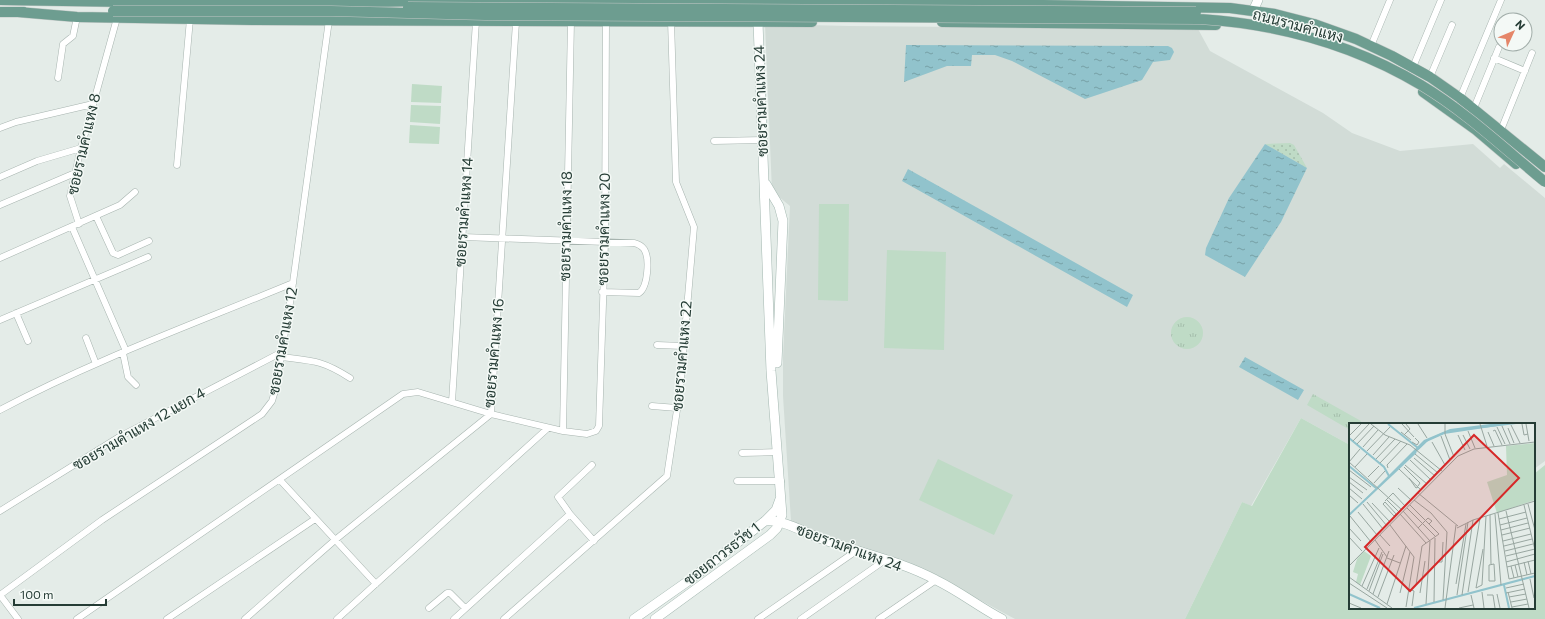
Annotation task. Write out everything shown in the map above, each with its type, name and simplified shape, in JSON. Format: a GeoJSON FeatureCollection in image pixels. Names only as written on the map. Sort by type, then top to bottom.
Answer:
{"type":"FeatureCollection","features":[{"type":"Feature","properties":{"kind":"main road","name":"ถนนรามคำแหง"},"geometry":{"type":"LineString","coordinates":[[0,0],[254,2],[384,6],[1199,12],[1255,17],[1317,32],[1372,53],[1398,65],[1450,97],[1545,174]]}},
{"type":"Feature","properties":{"kind":"main road","name":"ถนนรามคำแหง"},"geometry":{"type":"LineString","coordinates":[[304,3],[449,0],[624,2],[673,1],[752,3],[792,1],[1206,4],[1254,11],[1314,24],[1371,46],[1430,77],[1472,107],[1545,167]]}},
{"type":"Feature","properties":{"kind":"main road"},"geometry":{"type":"LineString","coordinates":[[1254,11],[1258,0]]}},
{"type":"Feature","properties":{"kind":"main road"},"geometry":{"type":"LineString","coordinates":[[624,2],[624,22]]}},
{"type":"Feature","properties":{"kind":"main road"},"geometry":{"type":"LineString","coordinates":[[1061,2],[1063,24]]}},
{"type":"Feature","properties":{"kind":"main road"},"geometry":{"type":"LineString","coordinates":[[752,3],[758,22]]}},
{"type":"Feature","properties":{"kind":"main road"},"geometry":{"type":"LineString","coordinates":[[1206,4],[1208,24]]}},
{"type":"Feature","properties":{"kind":"main road","name":"ถนนรามคำแหง"},"geometry":{"type":"LineString","coordinates":[[18,12],[77,17],[331,11],[485,15],[866,16],[1228,21],[1285,30],[1315,38],[1370,58],[1445,101],[1545,182]]}},
{"type":"Feature","properties":{"kind":"main road","name":"ถนนรามคำแหง"},"geometry":{"type":"LineString","coordinates":[[0,12],[115,15],[190,19],[516,22],[670,21],[1208,24],[1237,26],[1282,34],[1350,56],[1406,82],[1425,93],[1476,130],[1545,188]]}},
{"type":"Feature","properties":{"kind":"main road","name":"ซอยรามคำแหง 24"},"geometry":{"type":"LineString","coordinates":[[758,22],[774,402],[781,481],[781,522],[936,580],[998,618]]}},
{"type":"Feature","properties":{"kind":"main road"},"geometry":{"type":"LineString","coordinates":[[1462,120],[1472,107]]}},
{"type":"Feature","properties":{"kind":"main road"},"geometry":{"type":"LineString","coordinates":[[1476,130],[1484,117]]}},
{"type":"Feature","properties":{"kind":"main road"},"geometry":{"type":"LineString","coordinates":[[1499,150],[1509,137]]}},
{"type":"Feature","properties":{"kind":"main road"},"geometry":{"type":"LineString","coordinates":[[1511,160],[1521,147]]}},
{"type":"Feature","properties":{"kind":"main road","name":"ซอยรามคำแหง 24"},"geometry":{"type":"LineString","coordinates":[[765,180],[782,214],[776,390],[774,402]]}},
{"type":"Feature","properties":{"kind":"main road"},"geometry":{"type":"LineString","coordinates":[[768,279],[771,258],[771,224],[778,223],[780,225],[782,238]]}},
{"type":"Feature","properties":{"kind":"main road"},"geometry":{"type":"LineString","coordinates":[[765,521],[776,510],[781,496]]}},
{"type":"Feature","properties":{"kind":"main road"},"geometry":{"type":"LineString","coordinates":[[770,535],[791,527],[786,516],[781,496]]}},
{"type":"Feature","properties":{"kind":"main road","name":"ซอยถาวรธวัช 1"},"geometry":{"type":"LineString","coordinates":[[634,619],[691,579],[765,521],[775,520],[781,522],[770,535],[655,619]]}},
{"type":"Feature","properties":{"kind":"main road"},"geometry":{"type":"LineString","coordinates":[[691,579],[696,578],[700,583],[701,586],[698,589]]}},
{"type":"Feature","properties":{"kind":"street"},"geometry":{"type":"LineString","coordinates":[[1371,46],[1390,0]]}},
{"type":"Feature","properties":{"kind":"street"},"geometry":{"type":"LineString","coordinates":[[1413,67],[1441,0]]}},
{"type":"Feature","properties":{"kind":"street"},"geometry":{"type":"LineString","coordinates":[[1460,98],[1501,0]]}},
{"type":"Feature","properties":{"kind":"street","name":"ซอยรามคำแหง 8"},"geometry":{"type":"LineString","coordinates":[[79,224],[70,196],[115,15]]}},
{"type":"Feature","properties":{"kind":"street"},"geometry":{"type":"LineString","coordinates":[[58,78],[64,44],[72,36],[77,17]]}},
{"type":"Feature","properties":{"kind":"street"},"geometry":{"type":"LineString","coordinates":[[177,165],[190,19]]}},
{"type":"Feature","properties":{"kind":"street","name":"ซอยรามคำแหง 12"},"geometry":{"type":"LineString","coordinates":[[0,595],[102,520],[262,414],[272,402],[293,283],[329,20]]}},
{"type":"Feature","properties":{"kind":"street","name":"ซอยรามคำแหง 14"},"geometry":{"type":"LineString","coordinates":[[452,402],[476,21]]}},
{"type":"Feature","properties":{"kind":"street","name":"ซอยรามคำแหง 22"},"geometry":{"type":"LineString","coordinates":[[504,619],[668,476],[677,408],[694,227],[676,182],[670,21]]}},
{"type":"Feature","properties":{"kind":"street","name":"ซอยรามคำแหง 16"},"geometry":{"type":"LineString","coordinates":[[245,619],[336,540],[490,414],[503,239],[516,22]]}},
{"type":"Feature","properties":{"kind":"street","name":"ซอยรามคำแหง 18"},"geometry":{"type":"LineString","coordinates":[[563,431],[565,241],[570,22]]}},
{"type":"Feature","properties":{"kind":"street","name":"ซอยรามคำแหง 20"},"geometry":{"type":"LineString","coordinates":[[563,431],[587,434],[593,433],[599,426],[602,292],[605,242],[606,22]]}},
{"type":"Feature","properties":{"kind":"street"},"geometry":{"type":"LineString","coordinates":[[1430,77],[1452,26]]}},
{"type":"Feature","properties":{"kind":"street"},"geometry":{"type":"LineString","coordinates":[[1472,107],[1497,52]]}},
{"type":"Feature","properties":{"kind":"street"},"geometry":{"type":"LineString","coordinates":[[1501,130],[1532,52]]}},
{"type":"Feature","properties":{"kind":"street"},"geometry":{"type":"LineString","coordinates":[[1494,58],[1525,71]]}},
{"type":"Feature","properties":{"kind":"street"},"geometry":{"type":"LineString","coordinates":[[0,128],[16,122],[93,104]]}},
{"type":"Feature","properties":{"kind":"street"},"geometry":{"type":"LineString","coordinates":[[714,141],[763,140]]}},
{"type":"Feature","properties":{"kind":"street"},"geometry":{"type":"LineString","coordinates":[[0,177],[37,161],[81,148]]}},
{"type":"Feature","properties":{"kind":"street"},"geometry":{"type":"LineString","coordinates":[[0,205],[75,172]]}},
{"type":"Feature","properties":{"kind":"street"},"geometry":{"type":"LineString","coordinates":[[0,258],[72,228],[123,203],[135,192]]}},
{"type":"Feature","properties":{"kind":"street"},"geometry":{"type":"LineString","coordinates":[[96,216],[113,253],[118,255],[148,241]]}},
{"type":"Feature","properties":{"kind":"street"},"geometry":{"type":"LineString","coordinates":[[72,228],[125,352],[128,377],[136,385]]}},
{"type":"Feature","properties":{"kind":"street"},"geometry":{"type":"LineString","coordinates":[[463,237],[634,243],[641,245],[645,251],[647,259],[646,286],[639,293],[602,292]]}},
{"type":"Feature","properties":{"kind":"street"},"geometry":{"type":"LineString","coordinates":[[0,320],[148,257]]}},
{"type":"Feature","properties":{"kind":"street"},"geometry":{"type":"LineString","coordinates":[[0,410],[46,386],[96,364],[293,283]]}},
{"type":"Feature","properties":{"kind":"street"},"geometry":{"type":"LineString","coordinates":[[16,313],[28,341]]}},
{"type":"Feature","properties":{"kind":"street"},"geometry":{"type":"LineString","coordinates":[[86,338],[96,364]]}},
{"type":"Feature","properties":{"kind":"street"},"geometry":{"type":"LineString","coordinates":[[657,345],[683,346]]}},
{"type":"Feature","properties":{"kind":"street"},"geometry":{"type":"LineString","coordinates":[[281,355],[319,361],[331,366],[350,378]]}},
{"type":"Feature","properties":{"kind":"street","name":"ซอยรามคำแหง 12 แยก 4"},"geometry":{"type":"LineString","coordinates":[[0,511],[120,437],[262,361],[281,355]]}},
{"type":"Feature","properties":{"kind":"street"},"geometry":{"type":"LineString","coordinates":[[78,619],[404,394],[418,392],[490,414],[563,431]]}},
{"type":"Feature","properties":{"kind":"street"},"geometry":{"type":"LineString","coordinates":[[652,406],[677,408]]}},
{"type":"Feature","properties":{"kind":"street"},"geometry":{"type":"LineString","coordinates":[[337,619],[548,428]]}},
{"type":"Feature","properties":{"kind":"street"},"geometry":{"type":"LineString","coordinates":[[742,453],[778,452]]}},
{"type":"Feature","properties":{"kind":"street"},"geometry":{"type":"LineString","coordinates":[[592,465],[558,497],[570,514],[594,541]]}},
{"type":"Feature","properties":{"kind":"street"},"geometry":{"type":"LineString","coordinates":[[280,480],[376,584]]}},
{"type":"Feature","properties":{"kind":"street"},"geometry":{"type":"LineString","coordinates":[[737,481],[781,481]]}},
{"type":"Feature","properties":{"kind":"street"},"geometry":{"type":"LineString","coordinates":[[454,619],[570,514]]}},
{"type":"Feature","properties":{"kind":"street"},"geometry":{"type":"LineString","coordinates":[[167,619],[315,519]]}},
{"type":"Feature","properties":{"kind":"street"},"geometry":{"type":"LineString","coordinates":[[758,619],[856,551]]}},
{"type":"Feature","properties":{"kind":"street"},"geometry":{"type":"LineString","coordinates":[[801,619],[885,560]]}},
{"type":"Feature","properties":{"kind":"street"},"geometry":{"type":"LineString","coordinates":[[879,619],[936,580]]}},
{"type":"Feature","properties":{"kind":"street"},"geometry":{"type":"LineString","coordinates":[[429,608],[447,593],[450,593],[465,608]]}},
{"type":"Feature","properties":{"kind":"street"},"geometry":{"type":"LineString","coordinates":[[0,595],[18,619]]}},
{"type":"Feature","properties":{"kind":"shaded area"},"geometry":{"type":"Polygon","coordinates":[[[765,24],[1198,29],[1210,51],[1323,113],[1352,133],[1400,151],[1473,144],[1500,168],[1504,164],[1545,198],[1545,461],[1535,468],[1535,423],[1349,423],[1349,444],[1301,418],[1251,506],[1242,502],[1185,619],[1015,619],[926,571],[834,539],[791,521],[783,396],[783,358],[790,206],[772,191],[765,24]]]}},
{"type":"Feature","properties":{"kind":"green space"},"geometry":{"type":"Polygon","coordinates":[[[412,84],[442,86],[441,103],[411,102],[412,84]]]}},
{"type":"Feature","properties":{"kind":"green space"},"geometry":{"type":"Polygon","coordinates":[[[411,105],[441,106],[440,124],[410,122],[411,105]]]}},
{"type":"Feature","properties":{"kind":"green space"},"geometry":{"type":"Polygon","coordinates":[[[410,125],[440,127],[439,144],[409,143],[410,125]]]}},
{"type":"Feature","properties":{"kind":"green space"},"geometry":{"type":"Polygon","coordinates":[[[1290,143],[1294,145],[1307,168],[1265,144],[1290,143]]]}},
{"type":"Feature","properties":{"kind":"green space"},"geometry":{"type":"Polygon","coordinates":[[[819,204],[849,204],[848,301],[818,300],[819,204]]]}},
{"type":"Feature","properties":{"kind":"green space"},"geometry":{"type":"Polygon","coordinates":[[[887,250],[946,252],[944,350],[884,348],[887,250]]]}},
{"type":"Feature","properties":{"kind":"green space"},"geometry":{"type":"Polygon","coordinates":[[[1184,317],[1190,317],[1200,324],[1203,333],[1202,339],[1196,346],[1190,349],[1184,349],[1174,342],[1171,336],[1171,330],[1178,320],[1184,317]]]}},
{"type":"Feature","properties":{"kind":"green space"},"geometry":{"type":"Polygon","coordinates":[[[1313,394],[1361,421],[1360,423],[1349,423],[1349,429],[1307,405],[1313,394]]]}},
{"type":"Feature","properties":{"kind":"green space"},"geometry":{"type":"Polygon","coordinates":[[[1301,418],[1349,444],[1349,609],[1535,609],[1535,473],[1545,465],[1545,619],[1185,619],[1242,502],[1252,506],[1301,418]]]}},
{"type":"Feature","properties":{"kind":"green space"},"geometry":{"type":"Polygon","coordinates":[[[938,459],[1013,495],[994,535],[919,500],[938,459]]]}},
{"type":"Feature","properties":{"kind":"water"},"geometry":{"type":"Polygon","coordinates":[[[906,45],[1168,46],[1172,48],[1174,52],[1170,60],[1153,62],[1142,80],[1085,99],[1012,61],[995,55],[972,55],[971,66],[947,66],[904,82],[906,45]]]}},
{"type":"Feature","properties":{"kind":"water"},"geometry":{"type":"Polygon","coordinates":[[[1265,144],[1307,168],[1281,222],[1245,277],[1205,255],[1206,248],[1229,198],[1265,144]]]}},
{"type":"Feature","properties":{"kind":"water"},"geometry":{"type":"Polygon","coordinates":[[[908,169],[1133,295],[1127,307],[902,181],[908,169]]]}},
{"type":"Feature","properties":{"kind":"water"},"geometry":{"type":"Polygon","coordinates":[[[1245,357],[1304,390],[1298,400],[1239,367],[1245,357]]]}}]}
